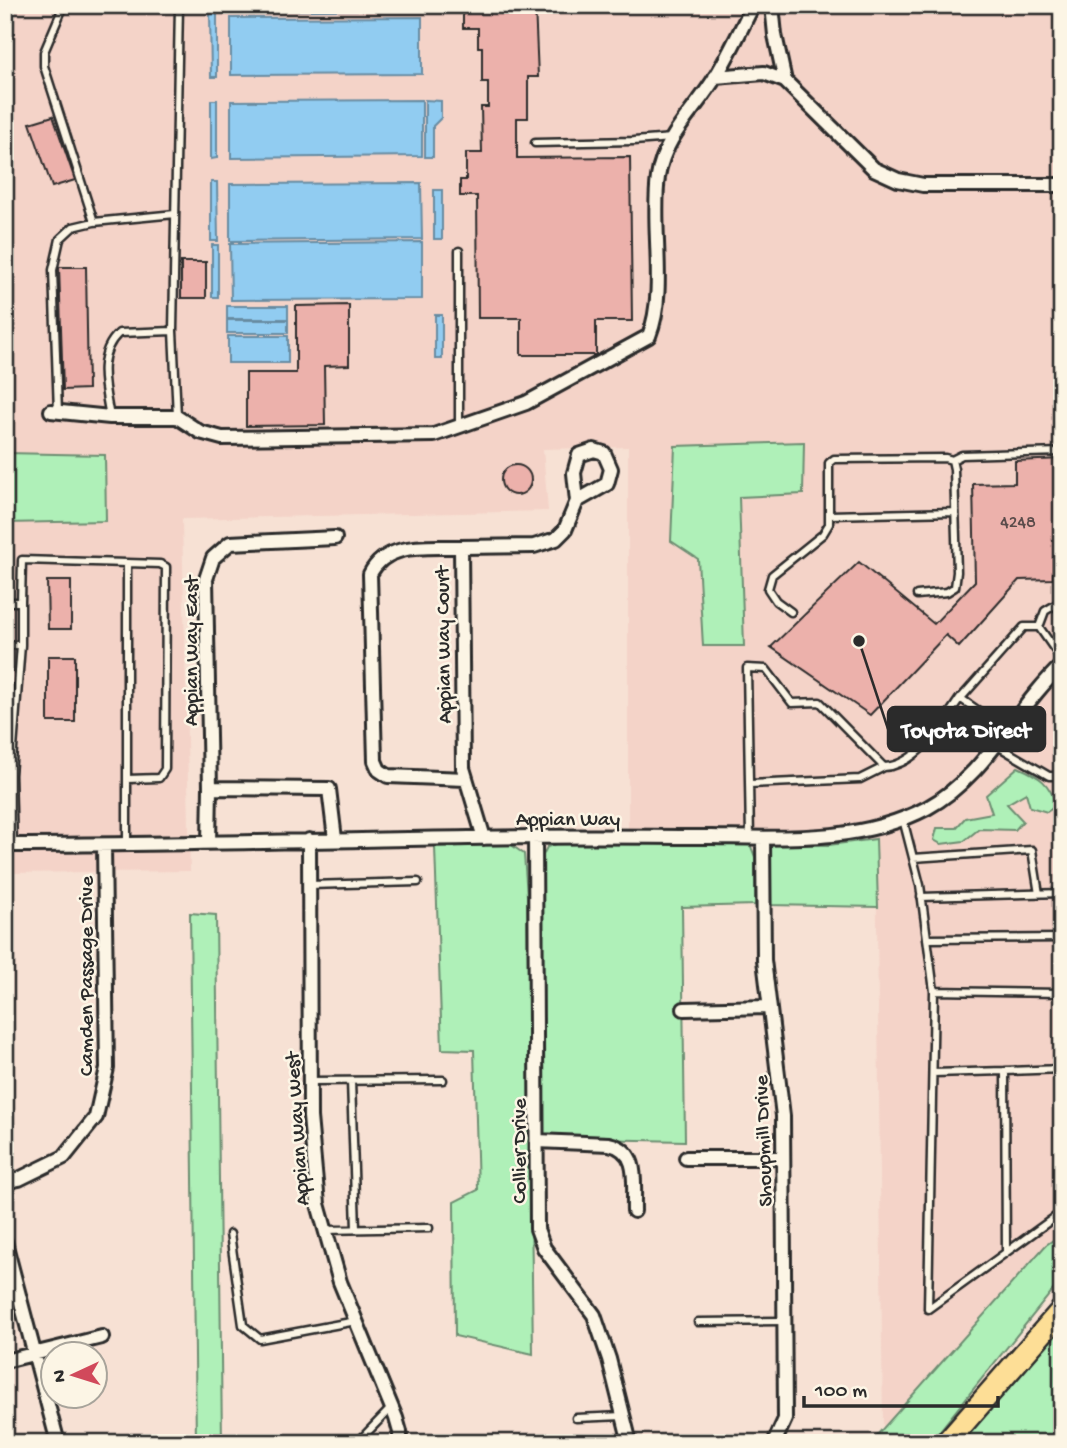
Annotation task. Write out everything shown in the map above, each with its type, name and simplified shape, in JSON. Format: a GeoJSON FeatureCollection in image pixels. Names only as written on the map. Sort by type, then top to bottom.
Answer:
{"type":"FeatureCollection","features":[{"type":"Feature","properties":{"kind":"highway"},"geometry":{"type":"LineString","coordinates":[[946,1443],[1062,1310]]}},
{"type":"Feature","properties":{"kind":"street"},"geometry":{"type":"LineString","coordinates":[[55,412],[110,417],[177,417],[200,432],[222,438],[435,435],[526,403],[649,336],[656,301],[658,176],[671,138],[715,77],[753,5]]}},
{"type":"Feature","properties":{"kind":"street"},"geometry":{"type":"LineString","coordinates":[[772,5],[785,82]]}},
{"type":"Feature","properties":{"kind":"street"},"geometry":{"type":"LineString","coordinates":[[715,77],[764,72],[785,82],[874,169],[898,180],[923,185],[1062,185]]}},
{"type":"Feature","properties":{"kind":"street","name":"Appian Way Court"},"geometry":{"type":"LineString","coordinates":[[484,838],[463,768],[461,547],[534,546],[546,543],[556,539],[565,530],[577,501]]}},
{"type":"Feature","properties":{"kind":"street","name":"Appian Way East"},"geometry":{"type":"LineString","coordinates":[[209,842],[206,579],[213,558],[230,543],[335,538]]}},
{"type":"Feature","properties":{"kind":"street"},"geometry":{"type":"LineString","coordinates":[[461,547],[406,549],[385,554],[376,562],[370,574],[375,761],[379,770],[388,776],[402,778],[467,779]]}},
{"type":"Feature","properties":{"kind":"street","name":"Appian Way"},"geometry":{"type":"LineString","coordinates":[[9,845],[535,837],[756,838],[848,834],[875,829],[902,819],[952,792],[972,775],[1032,695],[1062,662]]}},
{"type":"Feature","properties":{"kind":"street"},"geometry":{"type":"LineString","coordinates":[[210,788],[328,789],[335,839]]}},
{"type":"Feature","properties":{"kind":"street","name":"Collier Drive"},"geometry":{"type":"LineString","coordinates":[[535,837],[537,1229],[544,1248],[594,1315],[609,1359],[630,1443]]}},
{"type":"Feature","properties":{"kind":"street","name":"Shoupmill Drive"},"geometry":{"type":"LineString","coordinates":[[756,838],[768,1007],[783,1115],[785,1419],[774,1443]]}},
{"type":"Feature","properties":{"kind":"street","name":"Appian Way West"},"geometry":{"type":"LineString","coordinates":[[309,840],[310,1117],[318,1204],[340,1282],[392,1408],[400,1432],[400,1443]]}},
{"type":"Feature","properties":{"kind":"street","name":"Camden Passage Drive"},"geometry":{"type":"LineString","coordinates":[[5,1182],[19,1179],[64,1157],[96,1117],[107,1068],[104,845]]}},
{"type":"Feature","properties":{"kind":"street"},"geometry":{"type":"LineString","coordinates":[[684,1009],[768,1007]]}},
{"type":"Feature","properties":{"kind":"street"},"geometry":{"type":"LineString","coordinates":[[537,1141],[621,1146],[630,1154],[633,1166],[634,1211]]}},
{"type":"Feature","properties":{"kind":"street"},"geometry":{"type":"LineString","coordinates":[[686,1158],[783,1158]]}},
{"type":"Feature","properties":{"kind":"street"},"geometry":{"type":"LineString","coordinates":[[5,1242],[58,1443]]}},
{"type":"Feature","properties":{"kind":"street"},"geometry":{"type":"LineString","coordinates":[[5,1361],[102,1337]]}},
{"type":"Feature","properties":{"kind":"lane"},"geometry":{"type":"LineString","coordinates":[[64,5],[44,52],[44,66],[94,222]]}},
{"type":"Feature","properties":{"kind":"lane"},"geometry":{"type":"LineString","coordinates":[[177,417],[173,331],[178,5]]}},
{"type":"Feature","properties":{"kind":"lane"},"geometry":{"type":"LineString","coordinates":[[534,143],[671,138]]}},
{"type":"Feature","properties":{"kind":"lane"},"geometry":{"type":"LineString","coordinates":[[55,412],[53,270],[60,239],[73,227],[94,222],[175,214]]}},
{"type":"Feature","properties":{"kind":"lane"},"geometry":{"type":"LineString","coordinates":[[459,251],[459,426]]}},
{"type":"Feature","properties":{"kind":"lane"},"geometry":{"type":"LineString","coordinates":[[110,417],[104,383],[104,356],[109,342],[119,333],[173,331]]}},
{"type":"Feature","properties":{"kind":"lane"},"geometry":{"type":"LineString","coordinates":[[791,612],[776,601],[768,589],[772,575],[823,534],[829,524],[829,463],[834,459],[952,460],[962,455],[1062,452]]}},
{"type":"Feature","properties":{"kind":"lane"},"geometry":{"type":"LineString","coordinates":[[917,595],[947,592],[955,587],[956,512],[952,460]]}},
{"type":"Feature","properties":{"kind":"lane"},"geometry":{"type":"LineString","coordinates":[[829,515],[956,512]]}},
{"type":"Feature","properties":{"kind":"lane"},"geometry":{"type":"LineString","coordinates":[[9,845],[8,776],[22,645],[22,559],[160,564],[166,568],[165,769],[159,778],[127,779]]}},
{"type":"Feature","properties":{"kind":"lane"},"geometry":{"type":"LineString","coordinates":[[127,563],[127,844]]}},
{"type":"Feature","properties":{"kind":"lane"},"geometry":{"type":"LineString","coordinates":[[1039,627],[1045,611],[1062,601]]}},
{"type":"Feature","properties":{"kind":"lane"},"geometry":{"type":"LineString","coordinates":[[5,602],[21,602]]}},
{"type":"Feature","properties":{"kind":"lane"},"geometry":{"type":"LineString","coordinates":[[750,785],[860,779],[884,768],[894,767],[917,752],[933,736],[961,698],[1024,627],[1039,627]]}},
{"type":"Feature","properties":{"kind":"lane"},"geometry":{"type":"LineString","coordinates":[[1039,627],[1062,662]]}},
{"type":"Feature","properties":{"kind":"lane"},"geometry":{"type":"LineString","coordinates":[[5,645],[22,645]]}},
{"type":"Feature","properties":{"kind":"lane"},"geometry":{"type":"LineString","coordinates":[[756,838],[750,785],[747,668],[766,669],[792,703],[820,702],[884,768]]}},
{"type":"Feature","properties":{"kind":"lane"},"geometry":{"type":"LineString","coordinates":[[961,698],[1006,730]]}},
{"type":"Feature","properties":{"kind":"lane"},"geometry":{"type":"LineString","coordinates":[[996,745],[1049,776],[1062,776]]}},
{"type":"Feature","properties":{"kind":"lane"},"geometry":{"type":"LineString","coordinates":[[902,819],[921,897],[934,991],[928,1309],[1062,1212]]}},
{"type":"Feature","properties":{"kind":"lane"},"geometry":{"type":"LineString","coordinates":[[913,858],[1032,850],[1039,894]]}},
{"type":"Feature","properties":{"kind":"lane"},"geometry":{"type":"LineString","coordinates":[[309,885],[418,882]]}},
{"type":"Feature","properties":{"kind":"lane"},"geometry":{"type":"LineString","coordinates":[[921,897],[1062,893]]}},
{"type":"Feature","properties":{"kind":"lane"},"geometry":{"type":"LineString","coordinates":[[927,939],[1062,938]]}},
{"type":"Feature","properties":{"kind":"lane"},"geometry":{"type":"LineString","coordinates":[[934,991],[1062,993]]}},
{"type":"Feature","properties":{"kind":"lane"},"geometry":{"type":"LineString","coordinates":[[933,1073],[1062,1069]]}},
{"type":"Feature","properties":{"kind":"lane"},"geometry":{"type":"LineString","coordinates":[[1005,1070],[1006,1252]]}},
{"type":"Feature","properties":{"kind":"lane"},"geometry":{"type":"LineString","coordinates":[[310,1081],[443,1080]]}},
{"type":"Feature","properties":{"kind":"lane"},"geometry":{"type":"LineString","coordinates":[[351,1081],[356,1229]]}},
{"type":"Feature","properties":{"kind":"lane"},"geometry":{"type":"LineString","coordinates":[[325,1230],[429,1228]]}},
{"type":"Feature","properties":{"kind":"lane"},"geometry":{"type":"LineString","coordinates":[[230,1234],[243,1325],[260,1339],[356,1321]]}},
{"type":"Feature","properties":{"kind":"lane"},"geometry":{"type":"LineString","coordinates":[[698,1322],[784,1321]]}},
{"type":"Feature","properties":{"kind":"lane"},"geometry":{"type":"LineString","coordinates":[[357,1443],[392,1408]]}},
{"type":"Feature","properties":{"kind":"lane"},"geometry":{"type":"LineString","coordinates":[[576,1418],[625,1416]]}},
{"type":"Feature","properties":{"kind":"shaded area"},"geometry":{"type":"Polygon","coordinates":[[[5,5],[1062,5],[1062,1234],[1046,1245],[883,1429],[876,840],[829,845],[628,844],[628,447],[543,449],[548,511],[182,519],[190,871],[5,873],[5,523],[106,520],[105,455],[5,453],[5,5]],[[675,446],[698,559],[703,646],[744,646],[675,446]]]}},
{"type":"Feature","properties":{"kind":"green space"},"geometry":{"type":"Polygon","coordinates":[[[804,442],[803,494],[739,497],[744,646],[703,646],[698,559],[671,541],[675,446],[804,442]]]}},
{"type":"Feature","properties":{"kind":"green space"},"geometry":{"type":"Polygon","coordinates":[[[5,453],[105,455],[106,521],[5,523],[5,453]]]}},
{"type":"Feature","properties":{"kind":"green space"},"geometry":{"type":"Polygon","coordinates":[[[1018,767],[1043,781],[1057,805],[1047,812],[1030,807],[1026,793],[1007,804],[1023,821],[1015,830],[979,829],[964,841],[941,844],[934,840],[937,828],[956,828],[965,818],[992,813],[986,795],[1018,767]]]}},
{"type":"Feature","properties":{"kind":"green space"},"geometry":{"type":"Polygon","coordinates":[[[876,839],[878,907],[769,905],[768,853],[772,844],[829,845],[876,839]]]}},
{"type":"Feature","properties":{"kind":"green space"},"geometry":{"type":"Polygon","coordinates":[[[510,844],[524,854],[527,896],[533,1354],[455,1336],[454,1202],[478,1190],[474,1050],[442,1049],[435,847],[510,844]]]}},
{"type":"Feature","properties":{"kind":"green space"},"geometry":{"type":"Polygon","coordinates":[[[557,844],[750,844],[755,857],[755,905],[682,907],[685,1141],[542,1138],[543,855],[547,847],[557,844]]]}},
{"type":"Feature","properties":{"kind":"green space"},"geometry":{"type":"Polygon","coordinates":[[[190,913],[216,915],[222,1443],[196,1443],[190,913]]]}},
{"type":"Feature","properties":{"kind":"green space"},"geometry":{"type":"Polygon","coordinates":[[[1062,1234],[1062,1279],[930,1443],[870,1443],[1046,1245],[1062,1234]]]}},
{"type":"Feature","properties":{"kind":"green space"},"geometry":{"type":"Polygon","coordinates":[[[1062,1324],[1062,1443],[960,1443],[1062,1324]]]}},
{"type":"Feature","properties":{"kind":"water"},"geometry":{"type":"Polygon","coordinates":[[[220,5],[421,5],[421,9],[220,11],[220,5]]]}},
{"type":"Feature","properties":{"kind":"water"},"geometry":{"type":"Polygon","coordinates":[[[210,12],[217,12],[217,77],[211,77],[210,12]]]}},
{"type":"Feature","properties":{"kind":"water"},"geometry":{"type":"Polygon","coordinates":[[[422,17],[422,74],[231,75],[231,18],[422,17]]]}},
{"type":"Feature","properties":{"kind":"water"},"geometry":{"type":"Polygon","coordinates":[[[211,100],[217,100],[217,158],[211,159],[211,100]]]}},
{"type":"Feature","properties":{"kind":"water"},"geometry":{"type":"Polygon","coordinates":[[[422,100],[422,156],[231,158],[231,101],[422,100]]]}},
{"type":"Feature","properties":{"kind":"water"},"geometry":{"type":"Polygon","coordinates":[[[425,100],[441,101],[441,118],[433,126],[433,157],[425,157],[425,100]]]}},
{"type":"Feature","properties":{"kind":"water"},"geometry":{"type":"Polygon","coordinates":[[[211,182],[217,182],[218,241],[211,241],[211,182]]]}},
{"type":"Feature","properties":{"kind":"water"},"geometry":{"type":"Polygon","coordinates":[[[421,183],[422,239],[230,241],[230,184],[421,183]]]}},
{"type":"Feature","properties":{"kind":"water"},"geometry":{"type":"Polygon","coordinates":[[[434,190],[442,190],[442,239],[434,239],[434,190]]]}},
{"type":"Feature","properties":{"kind":"water"},"geometry":{"type":"Polygon","coordinates":[[[422,242],[422,299],[231,300],[230,244],[422,242]]]}},
{"type":"Feature","properties":{"kind":"water"},"geometry":{"type":"Polygon","coordinates":[[[212,245],[218,245],[218,297],[212,297],[212,245]]]}},
{"type":"Feature","properties":{"kind":"water"},"geometry":{"type":"Polygon","coordinates":[[[227,306],[288,306],[288,319],[227,319],[227,306]]]}},
{"type":"Feature","properties":{"kind":"water"},"geometry":{"type":"Polygon","coordinates":[[[435,315],[442,315],[442,359],[435,359],[435,315]]]}},
{"type":"Feature","properties":{"kind":"water"},"geometry":{"type":"Polygon","coordinates":[[[227,320],[288,320],[288,333],[227,333],[227,320]]]}},
{"type":"Feature","properties":{"kind":"water"},"geometry":{"type":"Polygon","coordinates":[[[228,336],[288,336],[288,363],[228,363],[228,336]]]}},
{"type":"Feature","properties":{"kind":"building"},"geometry":{"type":"Polygon","coordinates":[[[463,5],[535,5],[538,77],[528,77],[528,118],[517,118],[517,158],[630,157],[632,321],[596,321],[596,355],[521,355],[521,318],[478,318],[477,196],[460,196],[460,180],[466,180],[466,153],[482,153],[481,107],[488,107],[488,82],[482,82],[482,47],[478,47],[478,28],[463,28],[463,5]]]}},
{"type":"Feature","properties":{"kind":"building"},"geometry":{"type":"Polygon","coordinates":[[[53,116],[75,180],[52,187],[30,123],[53,116]]]}},
{"type":"Feature","properties":{"kind":"building"},"geometry":{"type":"Polygon","coordinates":[[[181,262],[206,262],[206,298],[181,298],[181,262]]]}},
{"type":"Feature","properties":{"kind":"building"},"geometry":{"type":"Polygon","coordinates":[[[59,267],[86,267],[88,389],[63,390],[59,267]]]}},
{"type":"Feature","properties":{"kind":"building"},"geometry":{"type":"Polygon","coordinates":[[[349,305],[349,365],[324,366],[325,425],[246,426],[246,373],[296,373],[296,306],[349,305]]]}},
{"type":"Feature","properties":{"kind":"building"},"geometry":{"type":"Polygon","coordinates":[[[1062,459],[1062,558],[1053,558],[1053,579],[1019,580],[959,647],[946,635],[870,715],[771,647],[859,562],[934,624],[975,581],[973,484],[1015,483],[1015,461],[1062,459]]]}},
{"type":"Feature","properties":{"kind":"building"},"geometry":{"type":"Polygon","coordinates":[[[516,465],[527,469],[531,480],[527,491],[516,495],[505,491],[501,480],[505,469],[516,465]]]}},
{"type":"Feature","properties":{"kind":"building"},"geometry":{"type":"Polygon","coordinates":[[[47,581],[71,581],[71,629],[48,629],[47,581]]]}},
{"type":"Feature","properties":{"kind":"building"},"geometry":{"type":"Polygon","coordinates":[[[48,656],[75,656],[75,722],[48,722],[48,656]]]}},
{"type":"Feature","properties":{"kind":"place","name":"Toyota Direct"},"geometry":{"type":"Point","coordinates":[859,641]}}]}
